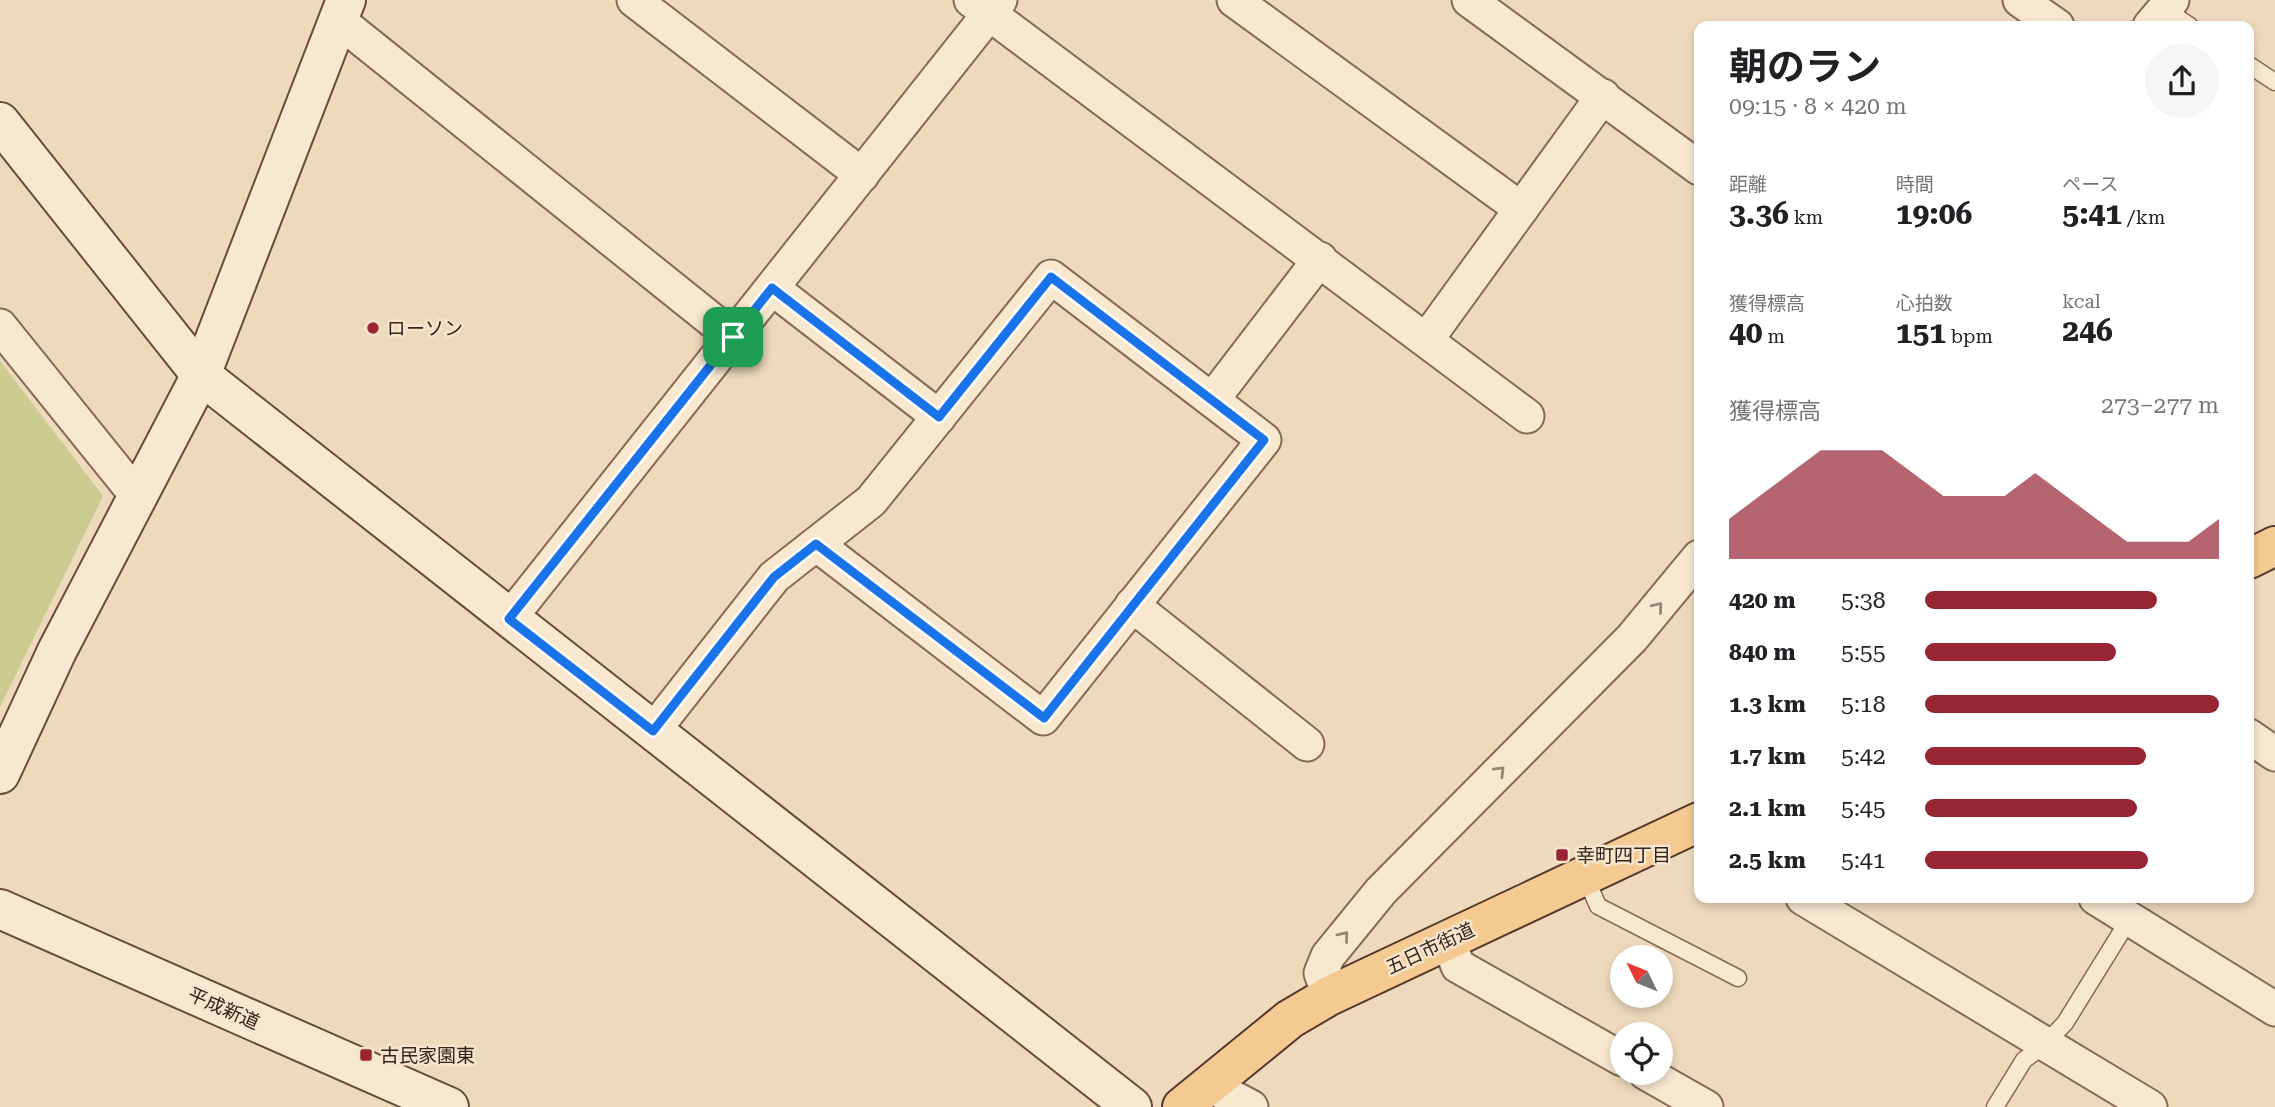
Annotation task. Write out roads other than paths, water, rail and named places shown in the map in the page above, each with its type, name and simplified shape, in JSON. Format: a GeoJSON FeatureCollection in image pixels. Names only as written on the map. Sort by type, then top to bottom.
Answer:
{"type":"FeatureCollection","features":[{"type":"Feature","properties":{"kind":"main road"},"geometry":{"type":"LineString","coordinates":[[2254,556],[2275,546]]}},
{"type":"Feature","properties":{"kind":"main road","name":"五日市街道"},"geometry":{"type":"LineString","coordinates":[[1196,1096],[1290,1019],[1329,996],[1694,824]]}},
{"type":"Feature","properties":{"kind":"street"},"geometry":{"type":"LineString","coordinates":[[634,0],[862,175]]}},
{"type":"Feature","properties":{"kind":"street"},"geometry":{"type":"LineString","coordinates":[[1234,0],[1521,209]]}},
{"type":"Feature","properties":{"kind":"street"},"geometry":{"type":"LineString","coordinates":[[1469,0],[1694,164]]}},
{"type":"Feature","properties":{"kind":"street"},"geometry":{"type":"LineString","coordinates":[[509,619],[862,175],[987,5],[1527,416]]}},
{"type":"Feature","properties":{"kind":"street"},"geometry":{"type":"LineString","coordinates":[[0,774],[57,651],[201,375],[342,10],[733,337]]}},
{"type":"Feature","properties":{"kind":"street"},"geometry":{"type":"LineString","coordinates":[[1427,338],[1603,96]]}},
{"type":"Feature","properties":{"kind":"street"},"geometry":{"type":"LineString","coordinates":[[0,122],[201,375],[1132,1107]]}},
{"type":"Feature","properties":{"kind":"street"},"geometry":{"type":"LineString","coordinates":[[1212,400],[1320,259]]}},
{"type":"Feature","properties":{"kind":"street"},"geometry":{"type":"LineString","coordinates":[[653,731],[774,577],[816,544],[872,501],[1051,277],[1264,440],[1044,718],[816,544]]}},
{"type":"Feature","properties":{"kind":"street"},"geometry":{"type":"LineString","coordinates":[[772,288],[939,417]]}},
{"type":"Feature","properties":{"kind":"street"},"geometry":{"type":"LineString","coordinates":[[0,326],[137,496]]}},
{"type":"Feature","properties":{"kind":"street"},"geometry":{"type":"LineString","coordinates":[[1329,996],[1321,972],[1328,956],[1381,891],[1632,638],[1694,563]]}},
{"type":"Feature","properties":{"kind":"street"},"geometry":{"type":"LineString","coordinates":[[1132,606],[1307,744]]}},
{"type":"Feature","properties":{"kind":"street"},"geometry":{"type":"LineString","coordinates":[[2254,739],[2275,754]]}},
{"type":"Feature","properties":{"kind":"street"},"geometry":{"type":"LineString","coordinates":[[1811,903],[2150,1107]]}},
{"type":"Feature","properties":{"kind":"street"},"geometry":{"type":"LineString","coordinates":[[2104,903],[2275,1009]]}},
{"type":"Feature","properties":{"kind":"street","name":"平成新道"},"geometry":{"type":"LineString","coordinates":[[0,909],[449,1107]]}},
{"type":"Feature","properties":{"kind":"street"},"geometry":{"type":"LineString","coordinates":[[1448,940],[1458,966],[1610,1052]]}},
{"type":"Feature","properties":{"kind":"street"},"geometry":{"type":"LineString","coordinates":[[1667,1085],[1706,1107]]}},
{"type":"Feature","properties":{"kind":"street"},"geometry":{"type":"LineString","coordinates":[[1196,1096],[1251,1107]]}},
{"type":"Feature","properties":{"kind":"lane"},"geometry":{"type":"LineString","coordinates":[[2254,68],[2275,82]]}},
{"type":"Feature","properties":{"kind":"lane"},"geometry":{"type":"LineString","coordinates":[[1585,876],[1598,906],[1738,978]]}},
{"type":"Feature","properties":{"kind":"lane"},"geometry":{"type":"LineString","coordinates":[[1995,1107],[2024,1060],[2044,1045],[2065,1023],[2130,918]]}},
{"type":"Feature","properties":{"kind":"place","name":"ローソン"},"geometry":{"type":"Point","coordinates":[373,328]}},
{"type":"Feature","properties":{"kind":"place","name":"幸町四丁目"},"geometry":{"type":"Point","coordinates":[1562,855]}},
{"type":"Feature","properties":{"kind":"place","name":"古民家園東"},"geometry":{"type":"Point","coordinates":[366,1055]}}]}
